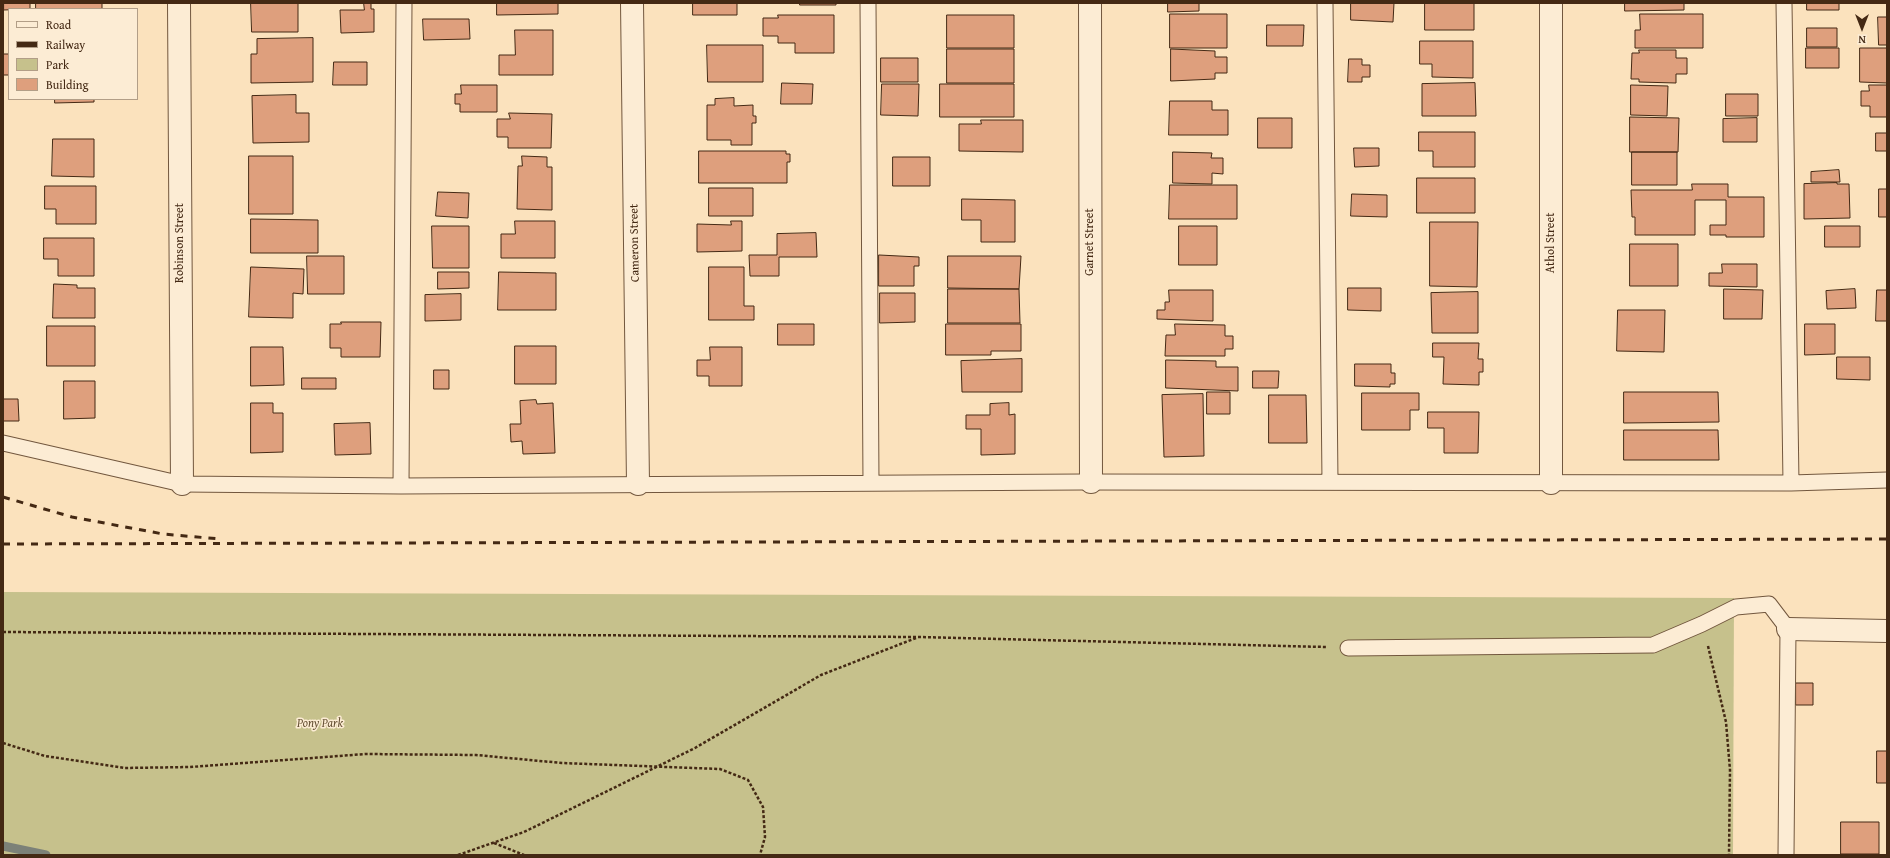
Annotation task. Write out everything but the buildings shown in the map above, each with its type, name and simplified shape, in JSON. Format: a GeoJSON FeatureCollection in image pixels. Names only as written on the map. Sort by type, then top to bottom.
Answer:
{"type":"FeatureCollection","features":[{"type":"Feature","properties":{"kind":"street","name":"Robinson Street"},"geometry":{"type":"LineString","coordinates":[[178,3],[182,484]]}},
{"type":"Feature","properties":{"kind":"street","name":"Cameron Street"},"geometry":{"type":"LineString","coordinates":[[632,3],[638,484]]}},
{"type":"Feature","properties":{"kind":"street","name":"Garnet Street"},"geometry":{"type":"LineString","coordinates":[[1090,3],[1091,482]]}},
{"type":"Feature","properties":{"kind":"street","name":"Athol Street"},"geometry":{"type":"LineString","coordinates":[[1551,3],[1551,483]]}},
{"type":"Feature","properties":{"kind":"street"},"geometry":{"type":"LineString","coordinates":[[1788,629],[1887,631]]}},
{"type":"Feature","properties":{"kind":"lane"},"geometry":{"type":"LineString","coordinates":[[401,486],[404,3]]}},
{"type":"Feature","properties":{"kind":"lane"},"geometry":{"type":"LineString","coordinates":[[868,3],[871,483]]}},
{"type":"Feature","properties":{"kind":"lane"},"geometry":{"type":"LineString","coordinates":[[1325,3],[1330,482]]}},
{"type":"Feature","properties":{"kind":"lane"},"geometry":{"type":"LineString","coordinates":[[1784,3],[1791,483]]}},
{"type":"Feature","properties":{"kind":"lane"},"geometry":{"type":"LineString","coordinates":[[3,443],[182,484],[401,486],[1091,482],[1791,483],[1887,480]]}},
{"type":"Feature","properties":{"kind":"lane"},"geometry":{"type":"LineString","coordinates":[[1348,648],[1653,645],[1702,624],[1736,607],[1769,604],[1788,629],[1786,855]]}},
{"type":"Feature","properties":{"kind":"path"},"geometry":{"type":"LineString","coordinates":[[1702,624],[1726,722],[1730,770],[1729,855]]}},
{"type":"Feature","properties":{"kind":"path"},"geometry":{"type":"LineString","coordinates":[[3,632],[918,637],[1348,648]]}},
{"type":"Feature","properties":{"kind":"path"},"geometry":{"type":"LineString","coordinates":[[458,855],[524,832],[695,748],[822,675],[918,637]]}},
{"type":"Feature","properties":{"kind":"path"},"geometry":{"type":"LineString","coordinates":[[3,743],[45,756],[125,768],[190,767],[366,754],[476,755],[562,763],[720,769],[748,780],[763,807],[765,837],[760,855]]}},
{"type":"Feature","properties":{"kind":"path"},"geometry":{"type":"LineString","coordinates":[[494,843],[524,855]]}},
{"type":"Feature","properties":{"kind":"green space","name":"Pony Park"},"geometry":{"type":"Polygon","coordinates":[[[3,592],[1734,598],[1733,855],[3,855],[3,592]]]}},
{"type":"Feature","properties":{"kind":"waterway"},"geometry":{"type":"LineString","coordinates":[[3,846],[46,855]]}},
{"type":"Feature","properties":{"kind":"railway"},"geometry":{"type":"LineString","coordinates":[[3,497],[72,517],[163,534],[220,539]]}},
{"type":"Feature","properties":{"kind":"railway"},"geometry":{"type":"LineString","coordinates":[[3,544],[1887,539]]}}]}
